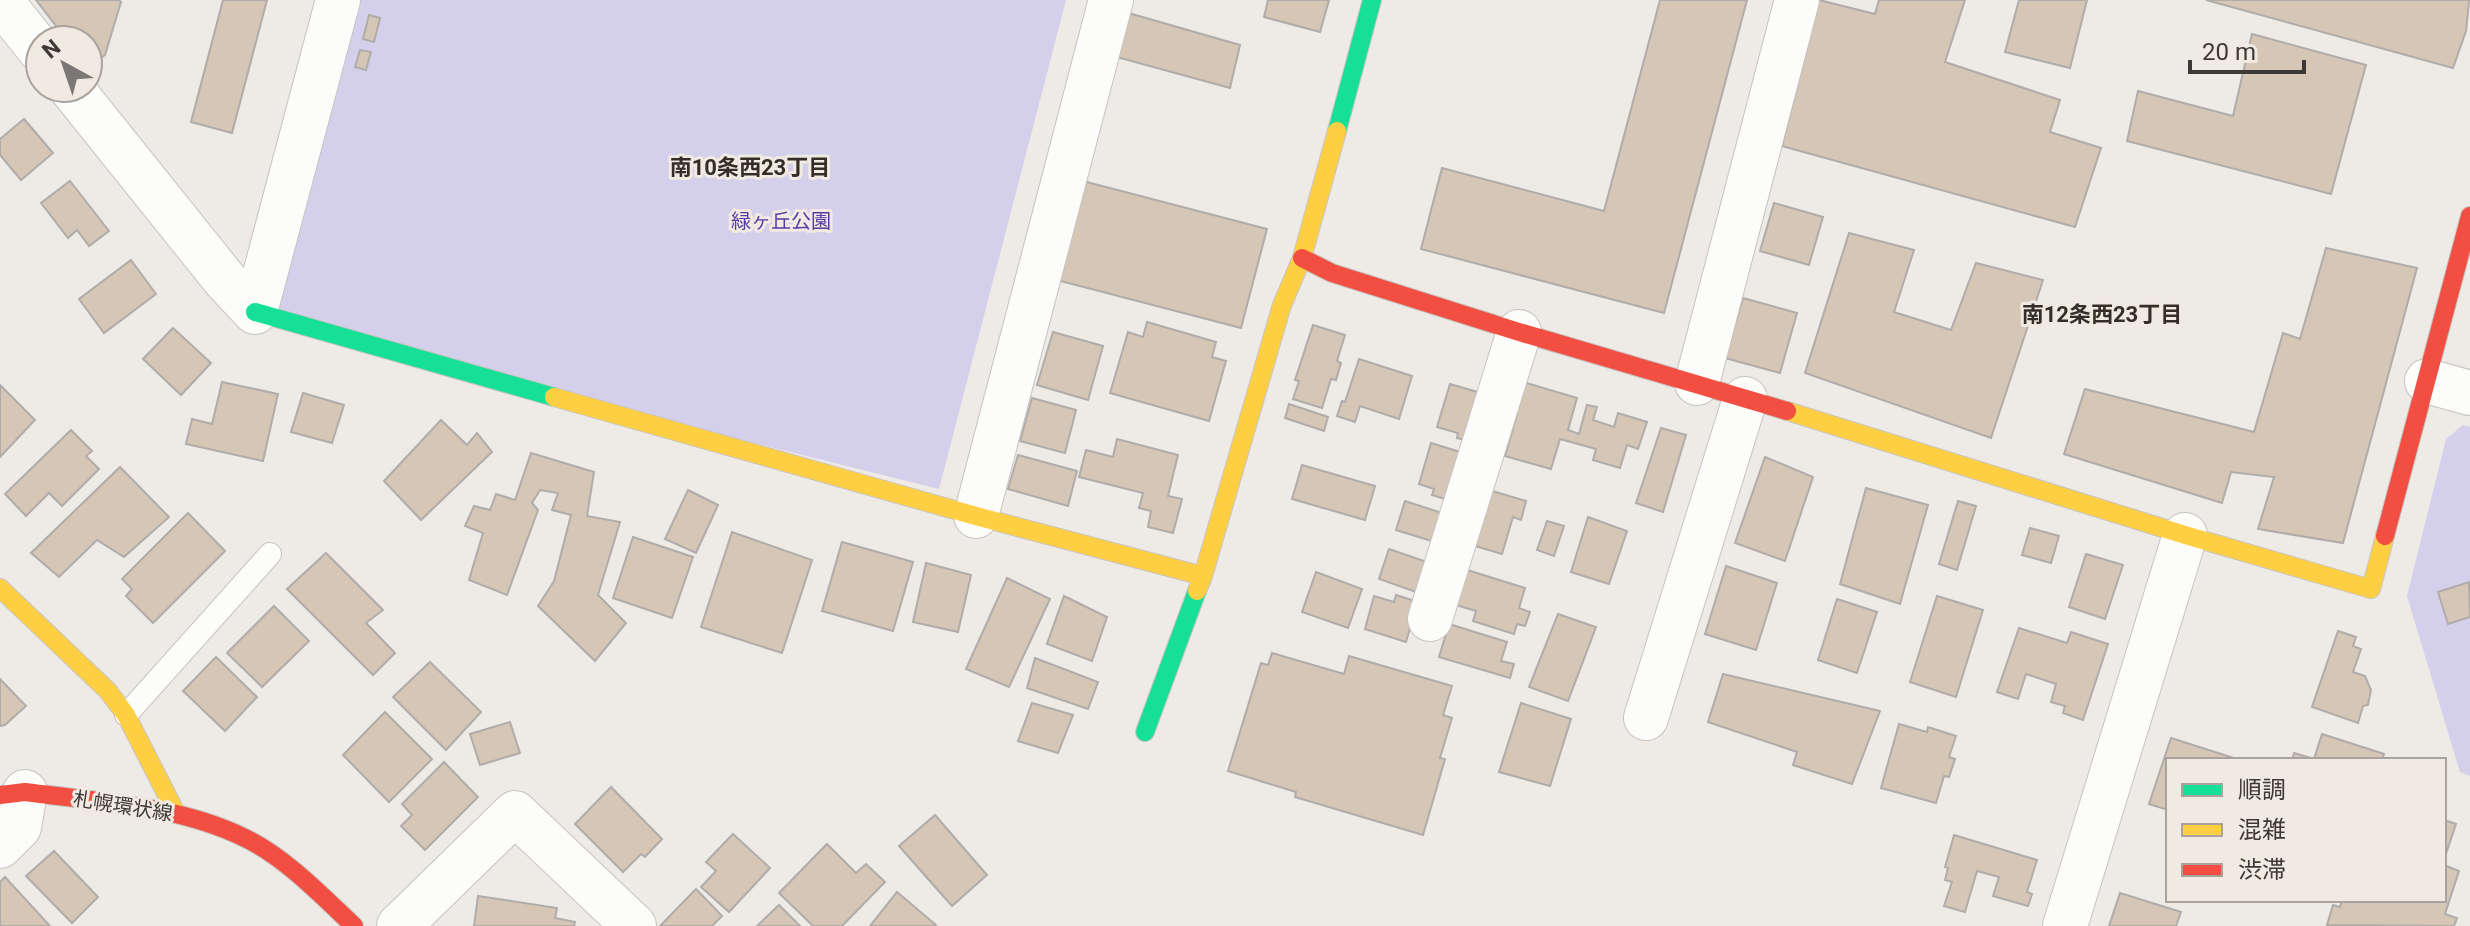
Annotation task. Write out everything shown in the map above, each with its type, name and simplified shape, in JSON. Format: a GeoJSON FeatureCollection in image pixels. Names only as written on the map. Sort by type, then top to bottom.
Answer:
{"type":"FeatureCollection","features":[{"type":"Feature","properties":{"kind":"street"},"geometry":{"type":"LineString","coordinates":[[0,0],[24,30]]}},
{"type":"Feature","properties":{"kind":"street"},"geometry":{"type":"LineString","coordinates":[[255,312],[338,0]]}},
{"type":"Feature","properties":{"kind":"street"},"geometry":{"type":"LineString","coordinates":[[976,516],[1111,0]]}},
{"type":"Feature","properties":{"kind":"street"},"geometry":{"type":"LineString","coordinates":[[1145,732],[1203,576],[1282,305],[1302,258],[1372,0]]}},
{"type":"Feature","properties":{"kind":"street"},"geometry":{"type":"LineString","coordinates":[[1697,383],[1797,0]]}},
{"type":"Feature","properties":{"kind":"street"},"geometry":{"type":"LineString","coordinates":[[84,104],[225,280],[255,312],[976,516],[1203,576]]}},
{"type":"Feature","properties":{"kind":"street"},"geometry":{"type":"LineString","coordinates":[[1302,258],[1332,273],[1519,332],[1697,383],[2185,535],[2371,589],[2470,216]]}},
{"type":"Feature","properties":{"kind":"street"},"geometry":{"type":"LineString","coordinates":[[1430,619],[1519,332]]}},
{"type":"Feature","properties":{"kind":"street"},"geometry":{"type":"LineString","coordinates":[[2427,381],[2470,393]]}},
{"type":"Feature","properties":{"kind":"street"},"geometry":{"type":"LineString","coordinates":[[1646,718],[1745,399]]}},
{"type":"Feature","properties":{"kind":"street"},"geometry":{"type":"LineString","coordinates":[[2065,926],[2185,535]]}},
{"type":"Feature","properties":{"kind":"street"},"geometry":{"type":"LineString","coordinates":[[0,588],[108,691],[126,715],[176,813]]}},
{"type":"Feature","properties":{"kind":"street"},"geometry":{"type":"LineString","coordinates":[[0,846],[19,827],[13,794]]}},
{"type":"Feature","properties":{"kind":"street","name":"札幌環状線"},"geometry":{"type":"LineString","coordinates":[[13,794],[176,813],[246,838],[298,873],[354,926]]}},
{"type":"Feature","properties":{"kind":"street"},"geometry":{"type":"LineString","coordinates":[[399,926],[515,813],[634,926]]}},
{"type":"Feature","properties":{"kind":"lane"},"geometry":{"type":"LineString","coordinates":[[126,715],[270,554]]}},
{"type":"Feature","properties":{"kind":"green space","name":"緑ヶ丘公園"},"geometry":{"type":"Polygon","coordinates":[[[340,0],[1066,0],[939,489],[289,327],[268,292],[340,0]]]}},
{"type":"Feature","properties":{"kind":"green space"},"geometry":{"type":"Polygon","coordinates":[[[2463,425],[2470,427],[2470,776],[2460,772],[2407,596],[2446,439],[2463,425]]]}},
{"type":"Feature","properties":{"kind":"building"},"geometry":{"type":"Polygon","coordinates":[[[36,0],[121,2],[104,56],[104,24],[55,24],[36,0]]]}},
{"type":"Feature","properties":{"kind":"building"},"geometry":{"type":"Polygon","coordinates":[[[223,0],[267,0],[232,133],[191,122],[223,0]]]}},
{"type":"Feature","properties":{"kind":"building"},"geometry":{"type":"Polygon","coordinates":[[[1268,0],[1329,0],[1320,32],[1264,17],[1268,0]]]}},
{"type":"Feature","properties":{"kind":"building"},"geometry":{"type":"Polygon","coordinates":[[[1660,0],[1747,0],[1664,313],[1421,249],[1442,168],[1604,211],[1660,0]]]}},
{"type":"Feature","properties":{"kind":"building"},"geometry":{"type":"Polygon","coordinates":[[[1819,0],[1875,14],[1879,0],[1965,0],[1945,62],[2060,100],[2050,132],[2101,148],[2075,227],[1782,146],[1819,0]]]}},
{"type":"Feature","properties":{"kind":"building"},"geometry":{"type":"Polygon","coordinates":[[[2019,0],[2087,0],[2070,68],[2005,52],[2019,0]]]}},
{"type":"Feature","properties":{"kind":"building"},"geometry":{"type":"Polygon","coordinates":[[[2206,0],[2469,1],[2466,31],[2453,68],[2206,0]]]}},
{"type":"Feature","properties":{"kind":"building"},"geometry":{"type":"Polygon","coordinates":[[[1118,10],[1240,45],[1230,88],[1106,54],[1118,10]]]}},
{"type":"Feature","properties":{"kind":"building"},"geometry":{"type":"Polygon","coordinates":[[[369,15],[380,18],[374,42],[363,39],[369,15]]]}},
{"type":"Feature","properties":{"kind":"building"},"geometry":{"type":"Polygon","coordinates":[[[2252,34],[2366,65],[2331,194],[2127,141],[2138,91],[2233,116],[2252,34]]]}},
{"type":"Feature","properties":{"kind":"building"},"geometry":{"type":"Polygon","coordinates":[[[360,50],[371,52],[366,70],[355,67],[360,50]]]}},
{"type":"Feature","properties":{"kind":"building"},"geometry":{"type":"Polygon","coordinates":[[[24,119],[53,153],[21,180],[0,155],[0,139],[24,119]]]}},
{"type":"Feature","properties":{"kind":"building"},"geometry":{"type":"Polygon","coordinates":[[[1079,180],[1267,229],[1241,328],[1053,279],[1079,180]]]}},
{"type":"Feature","properties":{"kind":"building"},"geometry":{"type":"Polygon","coordinates":[[[70,181],[109,231],[89,246],[77,230],[68,238],[41,203],[70,181]]]}},
{"type":"Feature","properties":{"kind":"building"},"geometry":{"type":"Polygon","coordinates":[[[1774,203],[1823,217],[1809,265],[1760,251],[1774,203]]]}},
{"type":"Feature","properties":{"kind":"building"},"geometry":{"type":"Polygon","coordinates":[[[1849,233],[1914,250],[1894,312],[1951,330],[1976,263],[2043,280],[1991,438],[1805,373],[1849,233]]]}},
{"type":"Feature","properties":{"kind":"building"},"geometry":{"type":"Polygon","coordinates":[[[2326,248],[2417,268],[2343,543],[2258,529],[2274,477],[2231,472],[2222,503],[2064,454],[2085,389],[2254,432],[2283,333],[2300,339],[2326,248]]]}},
{"type":"Feature","properties":{"kind":"building"},"geometry":{"type":"Polygon","coordinates":[[[131,260],[156,294],[104,333],[79,299],[131,260]]]}},
{"type":"Feature","properties":{"kind":"building"},"geometry":{"type":"Polygon","coordinates":[[[1743,298],[1797,313],[1780,373],[1725,358],[1743,298]]]}},
{"type":"Feature","properties":{"kind":"building"},"geometry":{"type":"Polygon","coordinates":[[[1147,322],[1216,342],[1212,357],[1226,361],[1209,421],[1110,393],[1128,332],[1143,337],[1147,322]]]}},
{"type":"Feature","properties":{"kind":"building"},"geometry":{"type":"Polygon","coordinates":[[[1313,325],[1345,335],[1337,361],[1341,363],[1336,380],[1331,379],[1322,408],[1293,399],[1299,381],[1295,380],[1313,325]]]}},
{"type":"Feature","properties":{"kind":"building"},"geometry":{"type":"Polygon","coordinates":[[[173,328],[211,363],[181,395],[143,359],[173,328]]]}},
{"type":"Feature","properties":{"kind":"building"},"geometry":{"type":"Polygon","coordinates":[[[1053,332],[1103,346],[1088,400],[1037,385],[1053,332]]]}},
{"type":"Feature","properties":{"kind":"building"},"geometry":{"type":"Polygon","coordinates":[[[1359,359],[1412,376],[1399,419],[1360,406],[1355,422],[1337,416],[1342,401],[1345,402],[1359,359]]]}},
{"type":"Feature","properties":{"kind":"building"},"geometry":{"type":"Polygon","coordinates":[[[222,382],[278,394],[263,461],[186,444],[192,419],[212,424],[222,382]]]}},
{"type":"Feature","properties":{"kind":"building"},"geometry":{"type":"Polygon","coordinates":[[[1523,382],[1577,398],[1568,430],[1579,434],[1587,405],[1597,407],[1593,420],[1614,427],[1618,413],[1647,422],[1638,449],[1627,445],[1620,468],[1593,460],[1596,449],[1560,439],[1551,469],[1505,456],[1523,382]]]}},
{"type":"Feature","properties":{"kind":"building"},"geometry":{"type":"Polygon","coordinates":[[[1450,384],[1481,393],[1468,441],[1457,438],[1458,433],[1437,427],[1450,384]]]}},
{"type":"Feature","properties":{"kind":"building"},"geometry":{"type":"Polygon","coordinates":[[[0,385],[35,420],[0,457],[0,385]]]}},
{"type":"Feature","properties":{"kind":"building"},"geometry":{"type":"Polygon","coordinates":[[[303,393],[344,405],[332,443],[291,432],[303,393]]]}},
{"type":"Feature","properties":{"kind":"building"},"geometry":{"type":"Polygon","coordinates":[[[1032,398],[1076,410],[1065,453],[1020,441],[1032,398]]]}},
{"type":"Feature","properties":{"kind":"building"},"geometry":{"type":"Polygon","coordinates":[[[1289,404],[1328,417],[1324,431],[1285,418],[1289,404]]]}},
{"type":"Feature","properties":{"kind":"building"},"geometry":{"type":"Polygon","coordinates":[[[441,420],[467,445],[477,433],[492,452],[421,520],[384,481],[441,420]]]}},
{"type":"Feature","properties":{"kind":"building"},"geometry":{"type":"Polygon","coordinates":[[[1661,428],[1686,435],[1663,512],[1636,503],[1661,428]]]}},
{"type":"Feature","properties":{"kind":"building"},"geometry":{"type":"Polygon","coordinates":[[[71,430],[92,451],[86,456],[99,469],[62,506],[49,493],[26,516],[5,494],[71,430]]]}},
{"type":"Feature","properties":{"kind":"building"},"geometry":{"type":"Polygon","coordinates":[[[1117,439],[1178,455],[1168,496],[1182,499],[1173,533],[1148,527],[1151,511],[1139,508],[1143,493],[1079,477],[1086,450],[1113,457],[1117,439]]]}},
{"type":"Feature","properties":{"kind":"building"},"geometry":{"type":"Polygon","coordinates":[[[1431,443],[1460,452],[1445,499],[1432,495],[1434,489],[1419,484],[1431,443]]]}},
{"type":"Feature","properties":{"kind":"building"},"geometry":{"type":"Polygon","coordinates":[[[531,453],[594,472],[587,516],[620,522],[598,595],[626,623],[595,661],[538,606],[554,581],[571,515],[552,510],[558,493],[540,490],[532,503],[538,510],[507,595],[469,580],[483,533],[465,526],[474,506],[490,510],[496,494],[515,500],[531,453]]]}},
{"type":"Feature","properties":{"kind":"building"},"geometry":{"type":"Polygon","coordinates":[[[1018,455],[1077,471],[1068,506],[1008,489],[1018,455]]]}},
{"type":"Feature","properties":{"kind":"building"},"geometry":{"type":"Polygon","coordinates":[[[1765,457],[1813,477],[1785,561],[1735,543],[1765,457]]]}},
{"type":"Feature","properties":{"kind":"building"},"geometry":{"type":"Polygon","coordinates":[[[1302,465],[1375,486],[1365,520],[1292,499],[1302,465]]]}},
{"type":"Feature","properties":{"kind":"building"},"geometry":{"type":"Polygon","coordinates":[[[120,467],[169,517],[124,557],[97,540],[59,577],[31,553],[120,467]]]}},
{"type":"Feature","properties":{"kind":"building"},"geometry":{"type":"Polygon","coordinates":[[[1866,488],[1928,505],[1900,604],[1840,584],[1866,488]]]}},
{"type":"Feature","properties":{"kind":"building"},"geometry":{"type":"Polygon","coordinates":[[[688,490],[718,505],[696,553],[665,539],[688,490]]]}},
{"type":"Feature","properties":{"kind":"building"},"geometry":{"type":"Polygon","coordinates":[[[1489,490],[1526,501],[1521,520],[1513,517],[1502,554],[1472,545],[1489,490]]]}},
{"type":"Feature","properties":{"kind":"building"},"geometry":{"type":"Polygon","coordinates":[[[1405,501],[1445,514],[1435,542],[1396,530],[1405,501]]]}},
{"type":"Feature","properties":{"kind":"building"},"geometry":{"type":"Polygon","coordinates":[[[1958,501],[1976,506],[1957,570],[1939,564],[1958,501]]]}},
{"type":"Feature","properties":{"kind":"building"},"geometry":{"type":"Polygon","coordinates":[[[188,513],[225,551],[153,623],[126,596],[132,589],[122,579],[188,513]]]}},
{"type":"Feature","properties":{"kind":"building"},"geometry":{"type":"Polygon","coordinates":[[[1588,517],[1627,531],[1609,584],[1571,572],[1588,517]]]}},
{"type":"Feature","properties":{"kind":"building"},"geometry":{"type":"Polygon","coordinates":[[[1547,521],[1564,526],[1554,556],[1537,550],[1547,521]]]}},
{"type":"Feature","properties":{"kind":"building"},"geometry":{"type":"Polygon","coordinates":[[[2030,528],[2059,536],[2051,563],[2022,555],[2030,528]]]}},
{"type":"Feature","properties":{"kind":"building"},"geometry":{"type":"Polygon","coordinates":[[[732,532],[812,560],[782,653],[701,627],[732,532]]]}},
{"type":"Feature","properties":{"kind":"building"},"geometry":{"type":"Polygon","coordinates":[[[633,537],[693,557],[672,618],[613,598],[633,537]]]}},
{"type":"Feature","properties":{"kind":"building"},"geometry":{"type":"Polygon","coordinates":[[[842,542],[913,562],[893,631],[822,611],[842,542]]]}},
{"type":"Feature","properties":{"kind":"building"},"geometry":{"type":"Polygon","coordinates":[[[1389,549],[1430,563],[1419,593],[1379,579],[1389,549]]]}},
{"type":"Feature","properties":{"kind":"building"},"geometry":{"type":"Polygon","coordinates":[[[326,553],[383,610],[366,623],[395,653],[373,675],[287,589],[326,553]]]}},
{"type":"Feature","properties":{"kind":"building"},"geometry":{"type":"Polygon","coordinates":[[[2086,554],[2123,565],[2105,619],[2069,607],[2086,554]]]}},
{"type":"Feature","properties":{"kind":"building"},"geometry":{"type":"Polygon","coordinates":[[[926,563],[971,575],[958,632],[913,622],[926,563]]]}},
{"type":"Feature","properties":{"kind":"building"},"geometry":{"type":"Polygon","coordinates":[[[1726,566],[1777,583],[1756,650],[1705,634],[1726,566]]]}},
{"type":"Feature","properties":{"kind":"building"},"geometry":{"type":"Polygon","coordinates":[[[1464,569],[1525,588],[1519,608],[1530,612],[1525,626],[1517,624],[1514,634],[1473,621],[1476,611],[1453,604],[1464,569]]]}},
{"type":"Feature","properties":{"kind":"building"},"geometry":{"type":"Polygon","coordinates":[[[1316,572],[1362,589],[1348,628],[1302,612],[1316,572]]]}},
{"type":"Feature","properties":{"kind":"building"},"geometry":{"type":"Polygon","coordinates":[[[1007,578],[1050,599],[1009,687],[966,669],[1007,578]]]}},
{"type":"Feature","properties":{"kind":"building"},"geometry":{"type":"Polygon","coordinates":[[[2469,582],[2470,617],[2448,624],[2438,592],[2469,582]]]}},
{"type":"Feature","properties":{"kind":"building"},"geometry":{"type":"Polygon","coordinates":[[[1396,595],[1418,602],[1406,642],[1365,629],[1374,596],[1394,602],[1396,595]]]}},
{"type":"Feature","properties":{"kind":"building"},"geometry":{"type":"Polygon","coordinates":[[[1064,596],[1107,617],[1092,661],[1047,644],[1064,596]]]}},
{"type":"Feature","properties":{"kind":"building"},"geometry":{"type":"Polygon","coordinates":[[[1937,596],[1983,610],[1956,697],[1910,682],[1937,596]]]}},
{"type":"Feature","properties":{"kind":"building"},"geometry":{"type":"Polygon","coordinates":[[[1837,599],[1877,612],[1857,673],[1818,660],[1837,599]]]}},
{"type":"Feature","properties":{"kind":"building"},"geometry":{"type":"Polygon","coordinates":[[[274,606],[309,641],[262,687],[227,653],[274,606]]]}},
{"type":"Feature","properties":{"kind":"building"},"geometry":{"type":"Polygon","coordinates":[[[1558,614],[1596,627],[1568,701],[1529,687],[1558,614]]]}},
{"type":"Feature","properties":{"kind":"building"},"geometry":{"type":"Polygon","coordinates":[[[1449,624],[1507,642],[1501,661],[1514,664],[1510,678],[1439,657],[1449,624]]]}},
{"type":"Feature","properties":{"kind":"building"},"geometry":{"type":"Polygon","coordinates":[[[2019,628],[2067,643],[2071,632],[2108,644],[2083,720],[2063,713],[2065,706],[2051,702],[2056,684],[2026,674],[2018,699],[1997,692],[2019,628]]]}},
{"type":"Feature","properties":{"kind":"building"},"geometry":{"type":"Polygon","coordinates":[[[2338,631],[2356,637],[2353,646],[2361,649],[2353,672],[2365,676],[2371,690],[2368,705],[2363,706],[2358,723],[2312,707],[2338,631]]]}},
{"type":"Feature","properties":{"kind":"building"},"geometry":{"type":"Polygon","coordinates":[[[1272,653],[1344,674],[1349,656],[1452,686],[1443,715],[1452,718],[1440,758],[1445,759],[1423,835],[1295,797],[1296,792],[1228,771],[1261,663],[1268,665],[1272,653]]]}},
{"type":"Feature","properties":{"kind":"building"},"geometry":{"type":"Polygon","coordinates":[[[216,657],[257,697],[225,731],[183,691],[216,657]]]}},
{"type":"Feature","properties":{"kind":"building"},"geometry":{"type":"Polygon","coordinates":[[[1035,658],[1098,682],[1088,709],[1027,688],[1035,658]]]}},
{"type":"Feature","properties":{"kind":"building"},"geometry":{"type":"Polygon","coordinates":[[[430,662],[481,712],[446,750],[393,697],[430,662]]]}},
{"type":"Feature","properties":{"kind":"building"},"geometry":{"type":"Polygon","coordinates":[[[1723,674],[1880,711],[1852,784],[1793,765],[1797,752],[1708,722],[1723,674]]]}},
{"type":"Feature","properties":{"kind":"building"},"geometry":{"type":"Polygon","coordinates":[[[0,679],[26,706],[0,726],[0,679]]]}},
{"type":"Feature","properties":{"kind":"building"},"geometry":{"type":"Polygon","coordinates":[[[1032,703],[1073,715],[1058,753],[1018,741],[1032,703]]]}},
{"type":"Feature","properties":{"kind":"building"},"geometry":{"type":"Polygon","coordinates":[[[1521,703],[1571,719],[1550,786],[1499,772],[1521,703]]]}},
{"type":"Feature","properties":{"kind":"building"},"geometry":{"type":"Polygon","coordinates":[[[385,712],[432,759],[389,802],[343,755],[385,712]]]}},
{"type":"Feature","properties":{"kind":"building"},"geometry":{"type":"Polygon","coordinates":[[[510,722],[520,753],[480,765],[470,734],[510,722]]]}},
{"type":"Feature","properties":{"kind":"building"},"geometry":{"type":"Polygon","coordinates":[[[1899,724],[1927,732],[1928,727],[1956,736],[1949,757],[1955,759],[1949,777],[1944,776],[1936,803],[1881,788],[1899,724]]]}},
{"type":"Feature","properties":{"kind":"building"},"geometry":{"type":"Polygon","coordinates":[[[2322,734],[2384,754],[2383,758],[2314,758],[2322,734]]]}},
{"type":"Feature","properties":{"kind":"building"},"geometry":{"type":"Polygon","coordinates":[[[2171,738],[2234,758],[2166,758],[2166,809],[2149,804],[2171,738]]]}},
{"type":"Feature","properties":{"kind":"building"},"geometry":{"type":"Polygon","coordinates":[[[2294,753],[2311,758],[2293,758],[2294,753]]]}},
{"type":"Feature","properties":{"kind":"building"},"geometry":{"type":"Polygon","coordinates":[[[444,762],[478,797],[425,850],[401,826],[412,815],[402,804],[444,762]]]}},
{"type":"Feature","properties":{"kind":"building"},"geometry":{"type":"Polygon","coordinates":[[[611,787],[662,839],[645,857],[641,854],[623,872],[575,824],[611,787]]]}},
{"type":"Feature","properties":{"kind":"building"},"geometry":{"type":"Polygon","coordinates":[[[935,815],[987,875],[952,906],[899,846],[935,815]]]}},
{"type":"Feature","properties":{"kind":"building"},"geometry":{"type":"Polygon","coordinates":[[[2446,821],[2456,824],[2446,854],[2446,821]]]}},
{"type":"Feature","properties":{"kind":"building"},"geometry":{"type":"Polygon","coordinates":[[[733,834],[770,868],[729,912],[701,887],[716,871],[706,862],[733,834]]]}},
{"type":"Feature","properties":{"kind":"building"},"geometry":{"type":"Polygon","coordinates":[[[1954,835],[2037,860],[2027,892],[2032,894],[2028,906],[1993,896],[1999,877],[1977,871],[1965,912],[1944,906],[1952,882],[1945,880],[1948,868],[1945,867],[1954,835]]]}},
{"type":"Feature","properties":{"kind":"building"},"geometry":{"type":"Polygon","coordinates":[[[827,844],[856,873],[866,864],[885,882],[842,926],[813,926],[779,893],[827,844]]]}},
{"type":"Feature","properties":{"kind":"building"},"geometry":{"type":"Polygon","coordinates":[[[54,851],[98,897],[72,923],[26,876],[54,851]]]}},
{"type":"Feature","properties":{"kind":"building"},"geometry":{"type":"Polygon","coordinates":[[[2446,866],[2459,871],[2445,914],[2457,918],[2454,926],[2327,925],[2333,905],[2340,907],[2341,902],[2446,902],[2446,866]]]}},
{"type":"Feature","properties":{"kind":"building"},"geometry":{"type":"Polygon","coordinates":[[[5,877],[50,926],[0,926],[0,882],[5,877]]]}},
{"type":"Feature","properties":{"kind":"building"},"geometry":{"type":"Polygon","coordinates":[[[696,889],[722,916],[712,926],[660,926],[696,889]]]}},
{"type":"Feature","properties":{"kind":"building"},"geometry":{"type":"Polygon","coordinates":[[[897,892],[936,925],[870,926],[897,892]]]}},
{"type":"Feature","properties":{"kind":"building"},"geometry":{"type":"Polygon","coordinates":[[[2120,893],[2181,912],[2176,926],[2109,926],[2120,893]]]}},
{"type":"Feature","properties":{"kind":"building"},"geometry":{"type":"Polygon","coordinates":[[[478,896],[557,908],[555,918],[575,922],[574,926],[474,926],[478,896]]]}},
{"type":"Feature","properties":{"kind":"building"},"geometry":{"type":"Polygon","coordinates":[[[779,905],[800,926],[757,926],[779,905]]]}},
{"type":"Feature","properties":{"kind":"traffic: fast"},"geometry":{"type":"LineString","coordinates":[[1337,131],[1372,0]]}},
{"type":"Feature","properties":{"kind":"traffic: fast"},"geometry":{"type":"LineString","coordinates":[[255,312],[554,397]]}},
{"type":"Feature","properties":{"kind":"traffic: fast"},"geometry":{"type":"LineString","coordinates":[[1145,732],[1197,591]]}},
{"type":"Feature","properties":{"kind":"traffic: slow"},"geometry":{"type":"LineString","coordinates":[[1203,576],[1282,305],[1302,258],[1337,131]]}},
{"type":"Feature","properties":{"kind":"traffic: slow"},"geometry":{"type":"LineString","coordinates":[[554,397],[976,516],[1203,576],[1197,591]]}},
{"type":"Feature","properties":{"kind":"traffic: slow"},"geometry":{"type":"LineString","coordinates":[[1787,411],[2185,535],[2371,589],[2385,536]]}},
{"type":"Feature","properties":{"kind":"traffic: slow"},"geometry":{"type":"LineString","coordinates":[[0,588],[108,691],[126,715],[176,813]]}},
{"type":"Feature","properties":{"kind":"traffic: jam"},"geometry":{"type":"LineString","coordinates":[[2385,536],[2470,216]]}},
{"type":"Feature","properties":{"kind":"traffic: jam"},"geometry":{"type":"LineString","coordinates":[[1302,258],[1332,273],[1519,332],[1787,411]]}},
{"type":"Feature","properties":{"kind":"traffic: jam"},"geometry":{"type":"LineString","coordinates":[[0,795],[25,792],[109,802],[193,818],[219,827],[275,856],[354,926]]}},
{"type":"Feature","properties":{"kind":"district","name":"南10条西23丁目"},"geometry":{"type":"Point","coordinates":[750,167]}},
{"type":"Feature","properties":{"kind":"district","name":"南12条西23丁目"},"geometry":{"type":"Point","coordinates":[2102,314]}}]}
